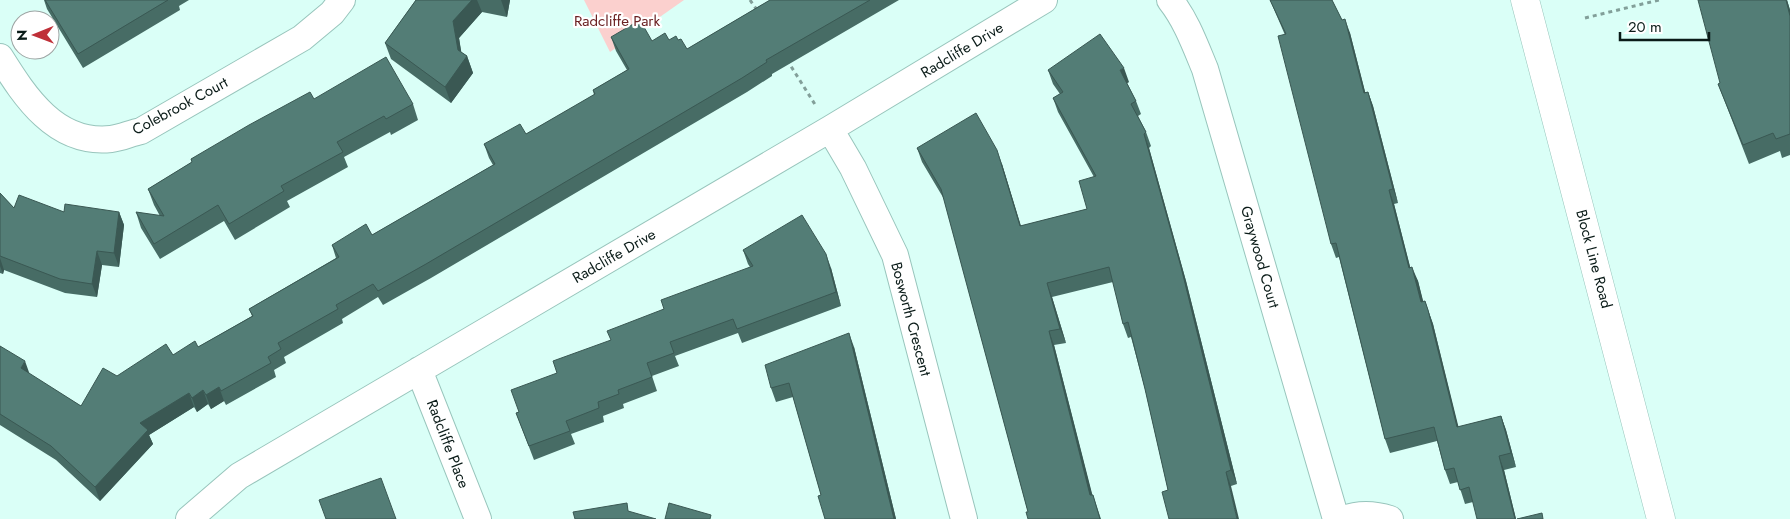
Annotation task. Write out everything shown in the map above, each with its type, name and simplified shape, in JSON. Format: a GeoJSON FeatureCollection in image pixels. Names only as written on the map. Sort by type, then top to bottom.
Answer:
{"type":"FeatureCollection","features":[{"type":"Feature","properties":{"kind":"street","name":"Colebrook Court"},"geometry":{"type":"LineString","coordinates":[[0,57],[20,88],[40,113],[81,138],[111,139],[141,130],[302,38],[332,13],[342,0]]}},
{"type":"Feature","properties":{"kind":"street","name":"Radcliffe Drive"},"geometry":{"type":"LineString","coordinates":[[189,519],[240,476],[830,129],[1044,0]]}},
{"type":"Feature","properties":{"kind":"street","name":"Graywood Court"},"geometry":{"type":"LineString","coordinates":[[1170,0],[1178,10],[1205,69],[1336,519]]}},
{"type":"Feature","properties":{"kind":"street","name":"Block Line Road"},"geometry":{"type":"LineString","coordinates":[[1525,0],[1661,519]]}},
{"type":"Feature","properties":{"kind":"street","name":"Bosworth Crescent"},"geometry":{"type":"LineString","coordinates":[[830,129],[853,168],[894,255],[964,519]]}},
{"type":"Feature","properties":{"kind":"street","name":"Radcliffe Place"},"geometry":{"type":"LineString","coordinates":[[419,370],[478,519]]}},
{"type":"Feature","properties":{"kind":"street"},"geometry":{"type":"LineString","coordinates":[[1344,519],[1355,515],[1376,515],[1390,519]]}},
{"type":"Feature","properties":{"kind":"path"},"geometry":{"type":"LineString","coordinates":[[750,0],[760,16]]}},
{"type":"Feature","properties":{"kind":"path"},"geometry":{"type":"LineString","coordinates":[[1584,18],[1659,0]]}},
{"type":"Feature","properties":{"kind":"path"},"geometry":{"type":"LineString","coordinates":[[785,56],[830,129]]}},
{"type":"Feature","properties":{"kind":"green space","name":"Radcliffe Park"},"geometry":{"type":"Polygon","coordinates":[[[584,0],[684,0],[610,52],[584,0]]]}},
{"type":"Feature","properties":{"kind":"building"},"geometry":{"type":"Polygon","coordinates":[[[45,0],[168,0],[78,54],[60,25],[60,10],[51,10],[45,0]]]}},
{"type":"Feature","properties":{"kind":"building"},"geometry":{"type":"Polygon","coordinates":[[[416,0],[472,0],[453,21],[458,50],[467,56],[445,87],[385,43],[416,0]]]}},
{"type":"Feature","properties":{"kind":"building"},"geometry":{"type":"Polygon","coordinates":[[[770,0],[870,0],[766,60],[767,62],[742,78],[426,264],[378,291],[373,284],[336,305],[338,309],[278,343],[281,349],[268,357],[271,363],[221,391],[219,387],[206,395],[203,390],[192,398],[189,393],[140,423],[148,430],[95,487],[51,446],[0,414],[0,346],[25,361],[21,368],[81,406],[103,368],[117,376],[166,344],[173,355],[195,341],[198,347],[253,316],[249,309],[339,257],[332,245],[366,224],[372,235],[495,164],[484,144],[520,124],[526,134],[595,94],[593,90],[629,69],[611,37],[640,20],[652,41],[665,33],[669,40],[676,36],[678,40],[681,39],[687,49],[770,0]]]}},
{"type":"Feature","properties":{"kind":"building"},"geometry":{"type":"Polygon","coordinates":[[[1270,0],[1332,0],[1342,20],[1345,19],[1364,93],[1368,92],[1393,189],[1389,190],[1409,268],[1412,267],[1421,302],[1425,301],[1428,310],[1457,427],[1501,416],[1511,453],[1499,456],[1515,519],[1477,519],[1469,487],[1460,490],[1454,468],[1445,470],[1434,427],[1385,439],[1336,243],[1331,244],[1278,36],[1286,34],[1270,0]]]}},
{"type":"Feature","properties":{"kind":"building"},"geometry":{"type":"Polygon","coordinates":[[[1698,0],[1786,0],[1790,16],[1790,134],[1776,139],[1773,133],[1743,145],[1718,84],[1720,83],[1698,0]]]}},
{"type":"Feature","properties":{"kind":"building"},"geometry":{"type":"Polygon","coordinates":[[[1100,34],[1124,68],[1120,70],[1136,101],[1131,104],[1146,132],[1144,134],[1181,267],[1231,470],[1226,472],[1237,519],[1169,519],[1162,492],[1168,490],[1145,389],[1128,322],[1123,324],[1109,267],[1047,283],[1060,329],[1049,331],[1090,495],[1093,495],[1100,519],[1028,519],[1026,512],[1028,512],[941,189],[917,148],[976,113],[997,150],[1020,226],[1087,209],[1079,181],[1096,176],[1053,98],[1063,92],[1048,70],[1100,34]]]}},
{"type":"Feature","properties":{"kind":"building"},"geometry":{"type":"Polygon","coordinates":[[[386,57],[413,104],[386,119],[384,116],[337,142],[343,152],[281,186],[284,191],[229,224],[218,205],[154,244],[136,212],[164,216],[148,189],[192,162],[191,159],[249,125],[310,92],[314,99],[386,57]]]}},
{"type":"Feature","properties":{"kind":"building"},"geometry":{"type":"Polygon","coordinates":[[[0,193],[14,208],[19,195],[64,212],[65,204],[119,212],[114,253],[97,251],[92,284],[60,279],[0,256],[0,193]]]}},
{"type":"Feature","properties":{"kind":"building"},"geometry":{"type":"Polygon","coordinates":[[[802,215],[826,254],[836,292],[737,329],[733,319],[670,342],[674,353],[647,363],[652,377],[618,390],[619,394],[598,402],[599,408],[566,421],[570,431],[529,446],[516,413],[519,412],[511,390],[557,373],[553,361],[611,340],[607,331],[664,309],[661,300],[753,266],[743,250],[802,215]]]}},
{"type":"Feature","properties":{"kind":"building"},"geometry":{"type":"Polygon","coordinates":[[[849,333],[894,519],[825,519],[818,496],[821,495],[789,383],[771,388],[765,365],[849,333]]]}},
{"type":"Feature","properties":{"kind":"building"},"geometry":{"type":"Polygon","coordinates":[[[381,478],[396,519],[326,519],[319,500],[381,478]]]}},
{"type":"Feature","properties":{"kind":"building"},"geometry":{"type":"Polygon","coordinates":[[[627,503],[628,511],[656,519],[575,519],[573,512],[627,503]]]}},
{"type":"Feature","properties":{"kind":"building"},"geometry":{"type":"Polygon","coordinates":[[[669,503],[711,515],[710,519],[665,519],[669,503]]]}},
{"type":"Feature","properties":{"kind":"building"},"geometry":{"type":"Polygon","coordinates":[[[1542,513],[1543,519],[1517,519],[1542,513]]]}}]}
